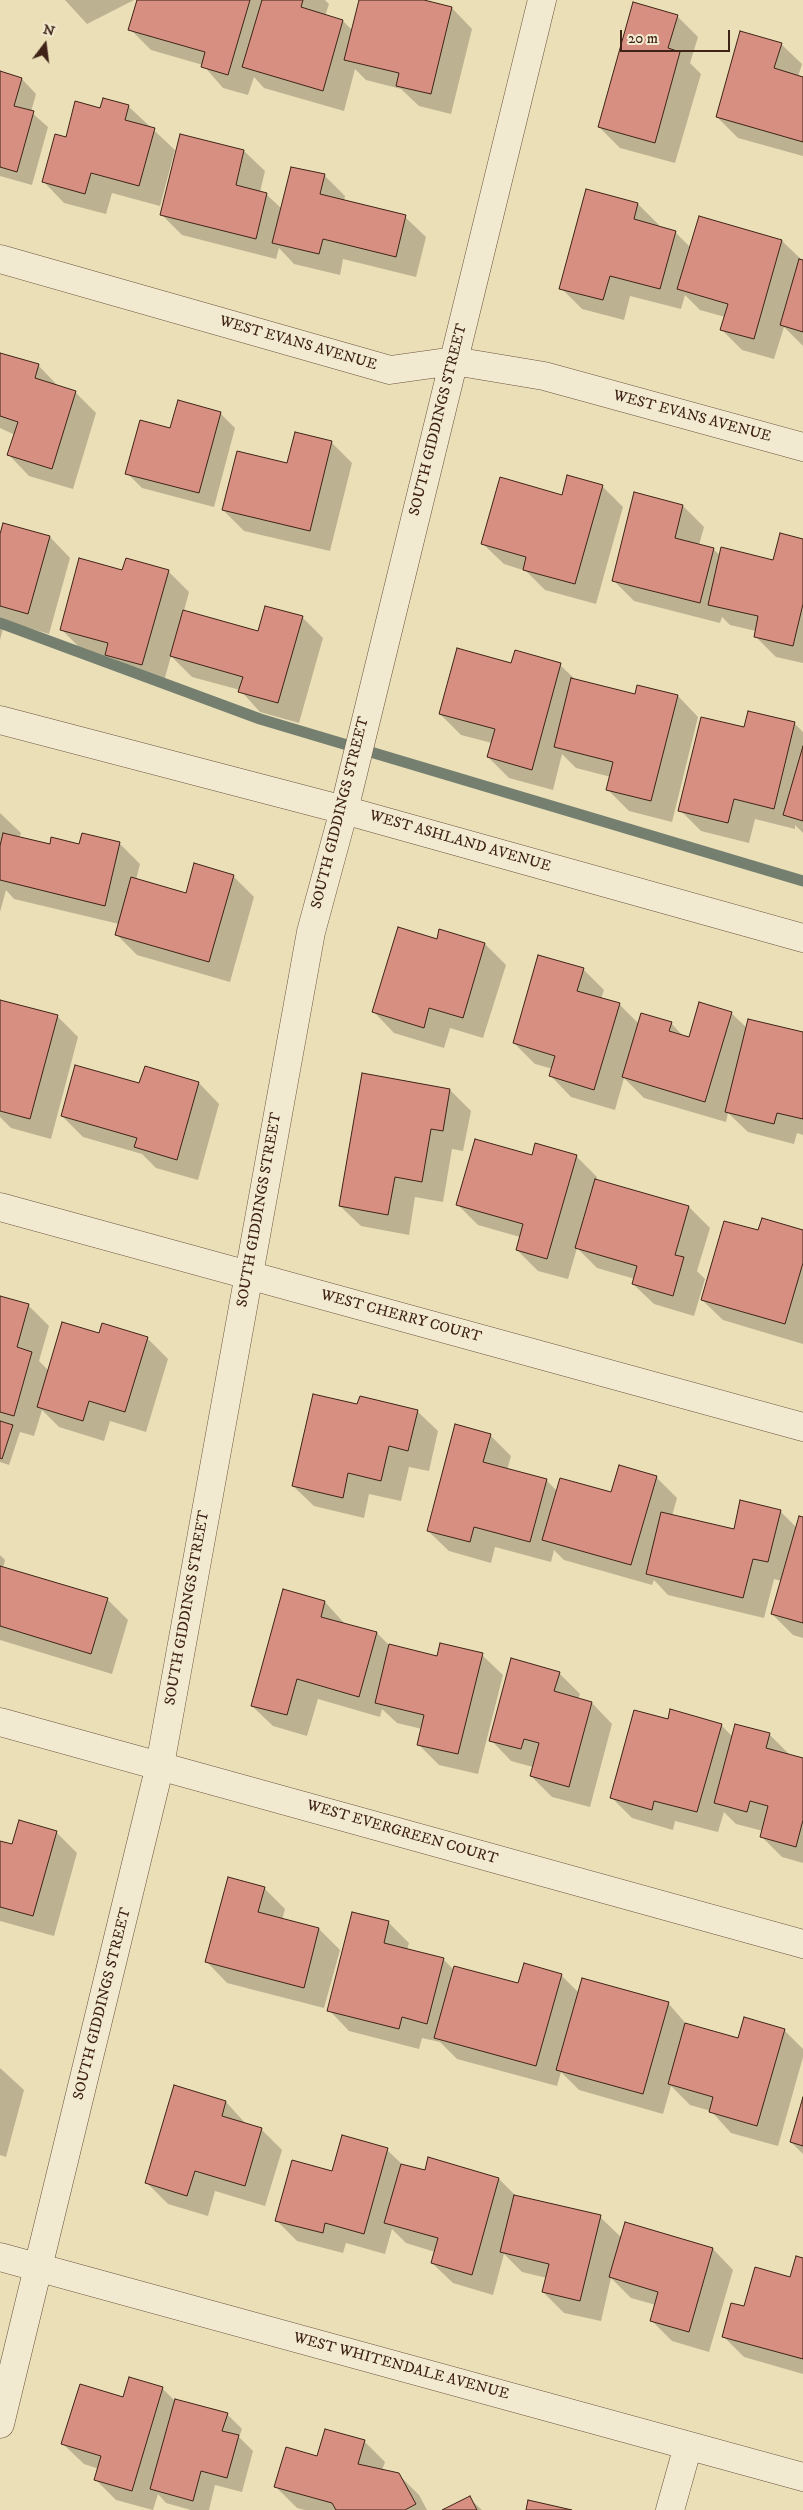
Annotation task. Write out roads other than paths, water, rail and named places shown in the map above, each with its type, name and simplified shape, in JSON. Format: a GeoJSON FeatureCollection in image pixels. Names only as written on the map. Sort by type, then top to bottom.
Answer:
{"type":"FeatureCollection","features":[{"type":"Feature","properties":{"kind":"street","name":"SOUTH GIDDINGS STREET"},"geometry":{"type":"LineString","coordinates":[[0,2424],[160,1765],[311,932],[344,810],[542,0]]}},
{"type":"Feature","properties":{"kind":"street","name":"WEST EVANS AVENUE"},"geometry":{"type":"LineString","coordinates":[[0,259],[390,370],[454,361],[544,376],[803,447]]}},
{"type":"Feature","properties":{"kind":"street","name":"WEST ASHLAND AVENUE"},"geometry":{"type":"LineString","coordinates":[[0,720],[344,810],[803,938]]}},
{"type":"Feature","properties":{"kind":"street","name":"WEST CHERRY COURT"},"geometry":{"type":"LineString","coordinates":[[0,1207],[803,1427]]}},
{"type":"Feature","properties":{"kind":"street","name":"WEST EVERGREEN COURT"},"geometry":{"type":"LineString","coordinates":[[0,1722],[803,1944]]}},
{"type":"Feature","properties":{"kind":"street","name":"WEST WHITENDALE AVENUE"},"geometry":{"type":"LineString","coordinates":[[0,2257],[803,2477]]}},
{"type":"Feature","properties":{"kind":"street"},"geometry":{"type":"LineString","coordinates":[[670,2510],[688,2446]]}},
{"type":"Feature","properties":{"kind":"waterway"},"geometry":{"type":"LineString","coordinates":[[0,623],[260,719],[803,881]]}}]}
